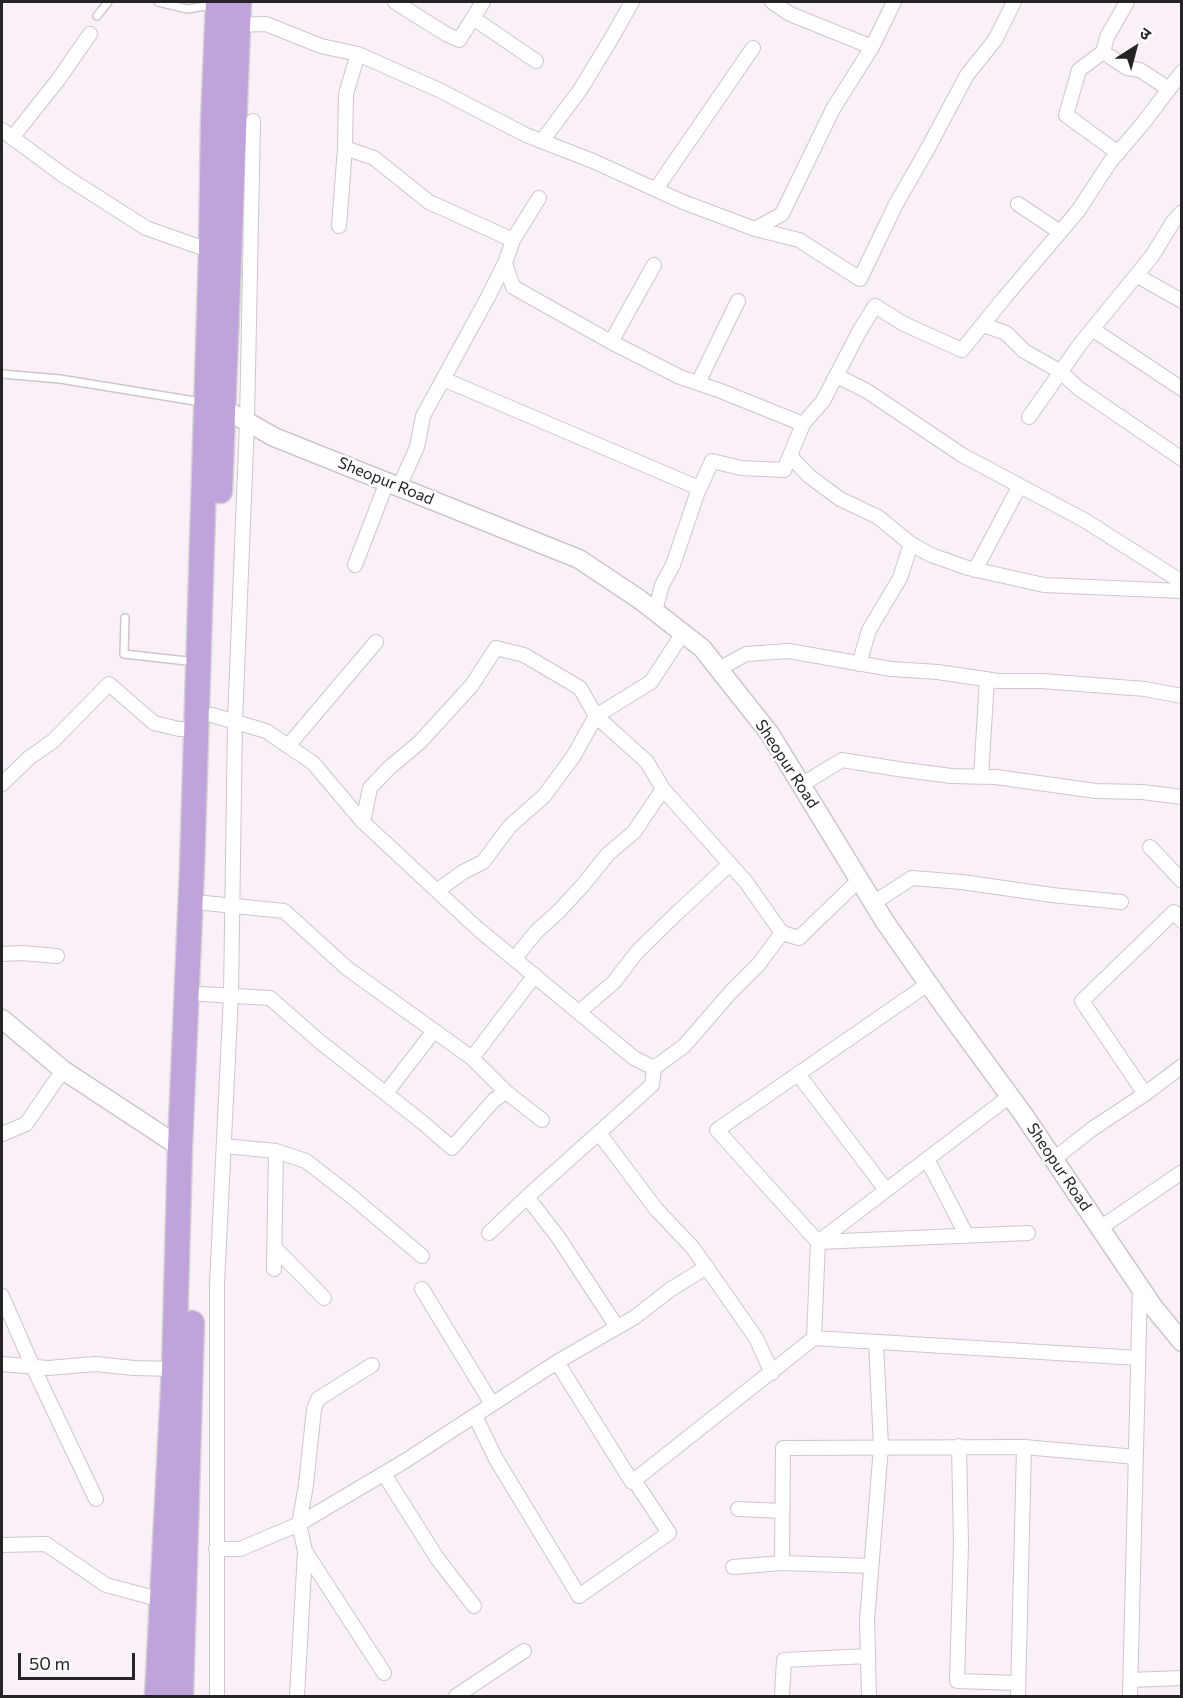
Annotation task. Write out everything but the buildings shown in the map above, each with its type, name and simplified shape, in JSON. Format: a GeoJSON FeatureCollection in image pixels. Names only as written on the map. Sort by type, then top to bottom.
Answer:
{"type":"FeatureCollection","features":[{"type":"Feature","properties":{"kind":"highway"},"geometry":{"type":"LineString","coordinates":[[181,1696],[205,903],[204,722],[198,663],[215,406],[211,251],[213,122],[228,8]]}},
{"type":"Feature","properties":{"kind":"highway"},"geometry":{"type":"LineString","coordinates":[[157,1696],[174,1369],[180,1148],[204,722],[228,8]]}},
{"type":"Feature","properties":{"kind":"street"},"geometry":{"type":"LineString","coordinates":[[395,2],[459,40],[483,2]]}},
{"type":"Feature","properties":{"kind":"street"},"geometry":{"type":"LineString","coordinates":[[542,141],[580,90],[632,2]]}},
{"type":"Feature","properties":{"kind":"street"},"geometry":{"type":"LineString","coordinates":[[772,2],[790,14],[872,47]]}},
{"type":"Feature","properties":{"kind":"street"},"geometry":{"type":"LineString","coordinates":[[755,229],[782,214],[833,109],[872,47],[894,2]]}},
{"type":"Feature","properties":{"kind":"street"},"geometry":{"type":"LineString","coordinates":[[228,8],[321,46],[358,54],[439,90],[526,135],[593,161],[683,202],[755,229],[799,240],[860,279],[896,204],[967,75],[995,40],[1014,2]]}},
{"type":"Feature","properties":{"kind":"street"},"geometry":{"type":"LineString","coordinates":[[1118,153],[1066,115],[1079,70],[1103,52],[1107,38],[1127,2]]}},
{"type":"Feature","properties":{"kind":"street"},"geometry":{"type":"LineString","coordinates":[[473,18],[536,61]]}},
{"type":"Feature","properties":{"kind":"street"},"geometry":{"type":"LineString","coordinates":[[90,34],[58,80],[7,134],[63,175],[146,228],[211,251]]}},
{"type":"Feature","properties":{"kind":"street"},"geometry":{"type":"LineString","coordinates":[[656,189],[753,48]]}},
{"type":"Feature","properties":{"kind":"street"},"geometry":{"type":"LineString","coordinates":[[1103,52],[1127,68],[1140,69],[1169,89]]}},
{"type":"Feature","properties":{"kind":"street"},"geometry":{"type":"LineString","coordinates":[[339,226],[345,148],[346,94],[358,54]]}},
{"type":"Feature","properties":{"kind":"street"},"geometry":{"type":"LineString","coordinates":[[655,611],[662,585],[673,566],[699,488],[712,461],[741,468],[784,470],[803,424],[823,401],[875,306],[904,324],[962,350],[1078,211],[1110,162],[1182,72]]}},
{"type":"Feature","properties":{"kind":"street"},"geometry":{"type":"LineString","coordinates":[[216,1696],[218,1284],[231,995],[235,722],[247,422],[253,121]]}},
{"type":"Feature","properties":{"kind":"street"},"geometry":{"type":"LineString","coordinates":[[345,148],[374,158],[429,202],[513,240]]}},
{"type":"Feature","properties":{"kind":"street"},"geometry":{"type":"LineString","coordinates":[[355,565],[393,484],[417,447],[423,416],[488,297],[513,240],[539,198]]}},
{"type":"Feature","properties":{"kind":"street"},"geometry":{"type":"LineString","coordinates":[[1018,204],[1059,232]]}},
{"type":"Feature","properties":{"kind":"street"},"geometry":{"type":"LineString","coordinates":[[1029,417],[1092,329],[1152,256],[1173,222],[1182,212]]}},
{"type":"Feature","properties":{"kind":"street"},"geometry":{"type":"LineString","coordinates":[[504,263],[513,287],[611,342],[680,377],[772,410],[803,424]]}},
{"type":"Feature","properties":{"kind":"street"},"geometry":{"type":"LineString","coordinates":[[611,342],[654,266]]}},
{"type":"Feature","properties":{"kind":"street"},"geometry":{"type":"LineString","coordinates":[[1136,275],[1182,301]]}},
{"type":"Feature","properties":{"kind":"street"},"geometry":{"type":"LineString","coordinates":[[698,383],[738,302]]}},
{"type":"Feature","properties":{"kind":"street"},"geometry":{"type":"LineString","coordinates":[[983,325],[1006,333],[1024,351],[1061,372],[1078,387],[1182,459]]}},
{"type":"Feature","properties":{"kind":"street"},"geometry":{"type":"LineString","coordinates":[[1092,329],[1182,389]]}},
{"type":"Feature","properties":{"kind":"street"},"geometry":{"type":"LineString","coordinates":[[837,376],[867,391],[962,455],[1084,520],[1182,582]]}},
{"type":"Feature","properties":{"kind":"street"},"geometry":{"type":"LineString","coordinates":[[443,379],[699,488]]}},
{"type":"Feature","properties":{"kind":"street","name":"Sheopur Road"},"geometry":{"type":"LineString","coordinates":[[215,406],[274,436],[579,559],[655,611],[702,648],[770,735],[873,903],[928,984],[1054,1159],[1154,1308],[1182,1342]]}},
{"type":"Feature","properties":{"kind":"street"},"geometry":{"type":"LineString","coordinates":[[790,456],[809,476],[840,500],[878,517],[911,544],[931,555],[975,570],[1044,585],[1182,591]]}},
{"type":"Feature","properties":{"kind":"street"},"geometry":{"type":"LineString","coordinates":[[975,570],[1019,487]]}},
{"type":"Feature","properties":{"kind":"street"},"geometry":{"type":"LineString","coordinates":[[859,664],[869,630],[900,578],[911,544]]}},
{"type":"Feature","properties":{"kind":"street"},"geometry":{"type":"LineString","coordinates":[[438,891],[463,872],[483,862],[510,826],[544,796],[573,757],[596,716],[651,682],[683,633]]}},
{"type":"Feature","properties":{"kind":"street"},"geometry":{"type":"LineString","coordinates":[[288,746],[376,642]]}},
{"type":"Feature","properties":{"kind":"street"},"geometry":{"type":"LineString","coordinates":[[363,822],[370,788],[389,768],[420,742],[472,685],[496,648],[524,655],[580,688],[596,716],[646,762],[663,789],[746,882],[782,933],[799,938],[860,880]]}},
{"type":"Feature","properties":{"kind":"street"},"geometry":{"type":"LineString","coordinates":[[719,669],[746,654],[789,651],[891,669],[938,672],[998,681],[1042,681],[1145,689],[1182,696]]}},
{"type":"Feature","properties":{"kind":"street"},"geometry":{"type":"LineString","coordinates":[[981,777],[987,679]]}},
{"type":"Feature","properties":{"kind":"street"},"geometry":{"type":"LineString","coordinates":[[2,784],[30,758],[53,741],[109,684],[154,723],[179,729],[204,722],[235,722],[266,731],[313,763],[363,822],[478,929],[634,1058],[654,1068]]}},
{"type":"Feature","properties":{"kind":"street"},"geometry":{"type":"LineString","coordinates":[[801,785],[842,760],[930,773],[1025,781],[1096,791],[1182,796]]}},
{"type":"Feature","properties":{"kind":"street"},"geometry":{"type":"LineString","coordinates":[[514,958],[536,932],[583,885],[608,854],[634,832],[663,789]]}},
{"type":"Feature","properties":{"kind":"street"},"geometry":{"type":"LineString","coordinates":[[1149,847],[1182,881]]}},
{"type":"Feature","properties":{"kind":"street"},"geometry":{"type":"LineString","coordinates":[[579,1012],[614,982],[637,952],[730,864]]}},
{"type":"Feature","properties":{"kind":"street"},"geometry":{"type":"LineString","coordinates":[[873,903],[912,878],[1121,902]]}},
{"type":"Feature","properties":{"kind":"street"},"geometry":{"type":"LineString","coordinates":[[205,903],[284,911],[348,969],[472,1058],[506,1092],[542,1120]]}},
{"type":"Feature","properties":{"kind":"street"},"geometry":{"type":"LineString","coordinates":[[1145,1094],[1082,1001],[1174,912],[1182,921]]}},
{"type":"Feature","properties":{"kind":"street"},"geometry":{"type":"LineString","coordinates":[[489,1233],[652,1085],[654,1068],[684,1046],[758,965],[782,933]]}},
{"type":"Feature","properties":{"kind":"street"},"geometry":{"type":"LineString","coordinates":[[2,954],[57,956]]}},
{"type":"Feature","properties":{"kind":"street"},"geometry":{"type":"LineString","coordinates":[[472,1058],[535,975]]}},
{"type":"Feature","properties":{"kind":"street"},"geometry":{"type":"LineString","coordinates":[[814,1338],[818,1242],[717,1130],[928,984]]}},
{"type":"Feature","properties":{"kind":"street"},"geometry":{"type":"LineString","coordinates":[[201,994],[270,998],[319,1041],[452,1148],[494,1100],[506,1092]]}},
{"type":"Feature","properties":{"kind":"street"},"geometry":{"type":"LineString","coordinates":[[2,1019],[63,1070],[180,1148]]}},
{"type":"Feature","properties":{"kind":"street"},"geometry":{"type":"LineString","coordinates":[[386,1094],[435,1031]]}},
{"type":"Feature","properties":{"kind":"street"},"geometry":{"type":"LineString","coordinates":[[1054,1159],[1092,1129],[1182,1066]]}},
{"type":"Feature","properties":{"kind":"street"},"geometry":{"type":"LineString","coordinates":[[2,1134],[26,1124],[63,1070]]}},
{"type":"Feature","properties":{"kind":"street"},"geometry":{"type":"LineString","coordinates":[[798,1074],[886,1190]]}},
{"type":"Feature","properties":{"kind":"street"},"geometry":{"type":"LineString","coordinates":[[818,1242],[1010,1096]]}},
{"type":"Feature","properties":{"kind":"street"},"geometry":{"type":"LineString","coordinates":[[599,1132],[656,1209],[693,1248],[756,1338],[771,1373]]}},
{"type":"Feature","properties":{"kind":"street"},"geometry":{"type":"LineString","coordinates":[[224,1146],[276,1151],[306,1161],[422,1256]]}},
{"type":"Feature","properties":{"kind":"street"},"geometry":{"type":"LineString","coordinates":[[274,1269],[276,1151]]}},
{"type":"Feature","properties":{"kind":"street"},"geometry":{"type":"LineString","coordinates":[[927,1159],[967,1236]]}},
{"type":"Feature","properties":{"kind":"street"},"geometry":{"type":"LineString","coordinates":[[1101,1228],[1182,1172]]}},
{"type":"Feature","properties":{"kind":"street"},"geometry":{"type":"LineString","coordinates":[[526,1197],[558,1237],[617,1327]]}},
{"type":"Feature","properties":{"kind":"street"},"geometry":{"type":"LineString","coordinates":[[818,1242],[1028,1233]]}},
{"type":"Feature","properties":{"kind":"street"},"geometry":{"type":"LineString","coordinates":[[274,1247],[324,1298]]}},
{"type":"Feature","properties":{"kind":"street"},"geometry":{"type":"LineString","coordinates":[[216,1549],[240,1549],[299,1524],[384,1474],[557,1362],[635,1317],[671,1289],[706,1267]]}},
{"type":"Feature","properties":{"kind":"street"},"geometry":{"type":"LineString","coordinates":[[1130,1696],[1140,1287]]}},
{"type":"Feature","properties":{"kind":"street"},"geometry":{"type":"LineString","coordinates":[[422,1289],[492,1404]]}},
{"type":"Feature","properties":{"kind":"street"},"geometry":{"type":"LineString","coordinates":[[2,1296],[96,1498]]}},
{"type":"Feature","properties":{"kind":"street"},"geometry":{"type":"LineString","coordinates":[[634,1480],[814,1338],[1138,1358]]}},
{"type":"Feature","properties":{"kind":"street"},"geometry":{"type":"LineString","coordinates":[[869,1696],[867,1622],[881,1447],[876,1342]]}},
{"type":"Feature","properties":{"kind":"street"},"geometry":{"type":"LineString","coordinates":[[475,1416],[496,1458],[579,1596],[669,1533],[634,1480],[632,1482],[557,1362]]}},
{"type":"Feature","properties":{"kind":"street"},"geometry":{"type":"LineString","coordinates":[[2,1364],[48,1368],[95,1364],[174,1369]]}},
{"type":"Feature","properties":{"kind":"street"},"geometry":{"type":"LineString","coordinates":[[297,1696],[305,1551],[299,1524],[306,1485],[314,1409],[318,1399],[372,1365]]}},
{"type":"Feature","properties":{"kind":"street"},"geometry":{"type":"LineString","coordinates":[[959,1446],[961,1544],[957,1681],[1018,1690],[1024,1447]]}},
{"type":"Feature","properties":{"kind":"street"},"geometry":{"type":"LineString","coordinates":[[782,1563],[783,1448],[1024,1447],[1136,1457]]}},
{"type":"Feature","properties":{"kind":"street"},"geometry":{"type":"LineString","coordinates":[[384,1474],[437,1558],[474,1606]]}},
{"type":"Feature","properties":{"kind":"street"},"geometry":{"type":"LineString","coordinates":[[738,1509],[782,1511]]}},
{"type":"Feature","properties":{"kind":"street"},"geometry":{"type":"LineString","coordinates":[[2,1545],[46,1544],[106,1584],[162,1600]]}},
{"type":"Feature","properties":{"kind":"street"},"geometry":{"type":"LineString","coordinates":[[305,1551],[384,1673]]}},
{"type":"Feature","properties":{"kind":"street"},"geometry":{"type":"LineString","coordinates":[[733,1567],[782,1563],[871,1566]]}},
{"type":"Feature","properties":{"kind":"street"},"geometry":{"type":"LineString","coordinates":[[456,1696],[524,1651]]}},
{"type":"Feature","properties":{"kind":"street"},"geometry":{"type":"LineString","coordinates":[[782,1696],[784,1660],[868,1656]]}},
{"type":"Feature","properties":{"kind":"street"},"geometry":{"type":"LineString","coordinates":[[1130,1680],[1182,1678]]}},
{"type":"Feature","properties":{"kind":"lane"},"geometry":{"type":"LineString","coordinates":[[97,16],[108,2]]}},
{"type":"Feature","properties":{"kind":"lane"},"geometry":{"type":"LineString","coordinates":[[158,2],[187,9],[228,8]]}},
{"type":"Feature","properties":{"kind":"lane"},"geometry":{"type":"LineString","coordinates":[[2,374],[60,379],[215,406]]}},
{"type":"Feature","properties":{"kind":"lane"},"geometry":{"type":"LineString","coordinates":[[125,618],[124,654],[198,663]]}}]}
